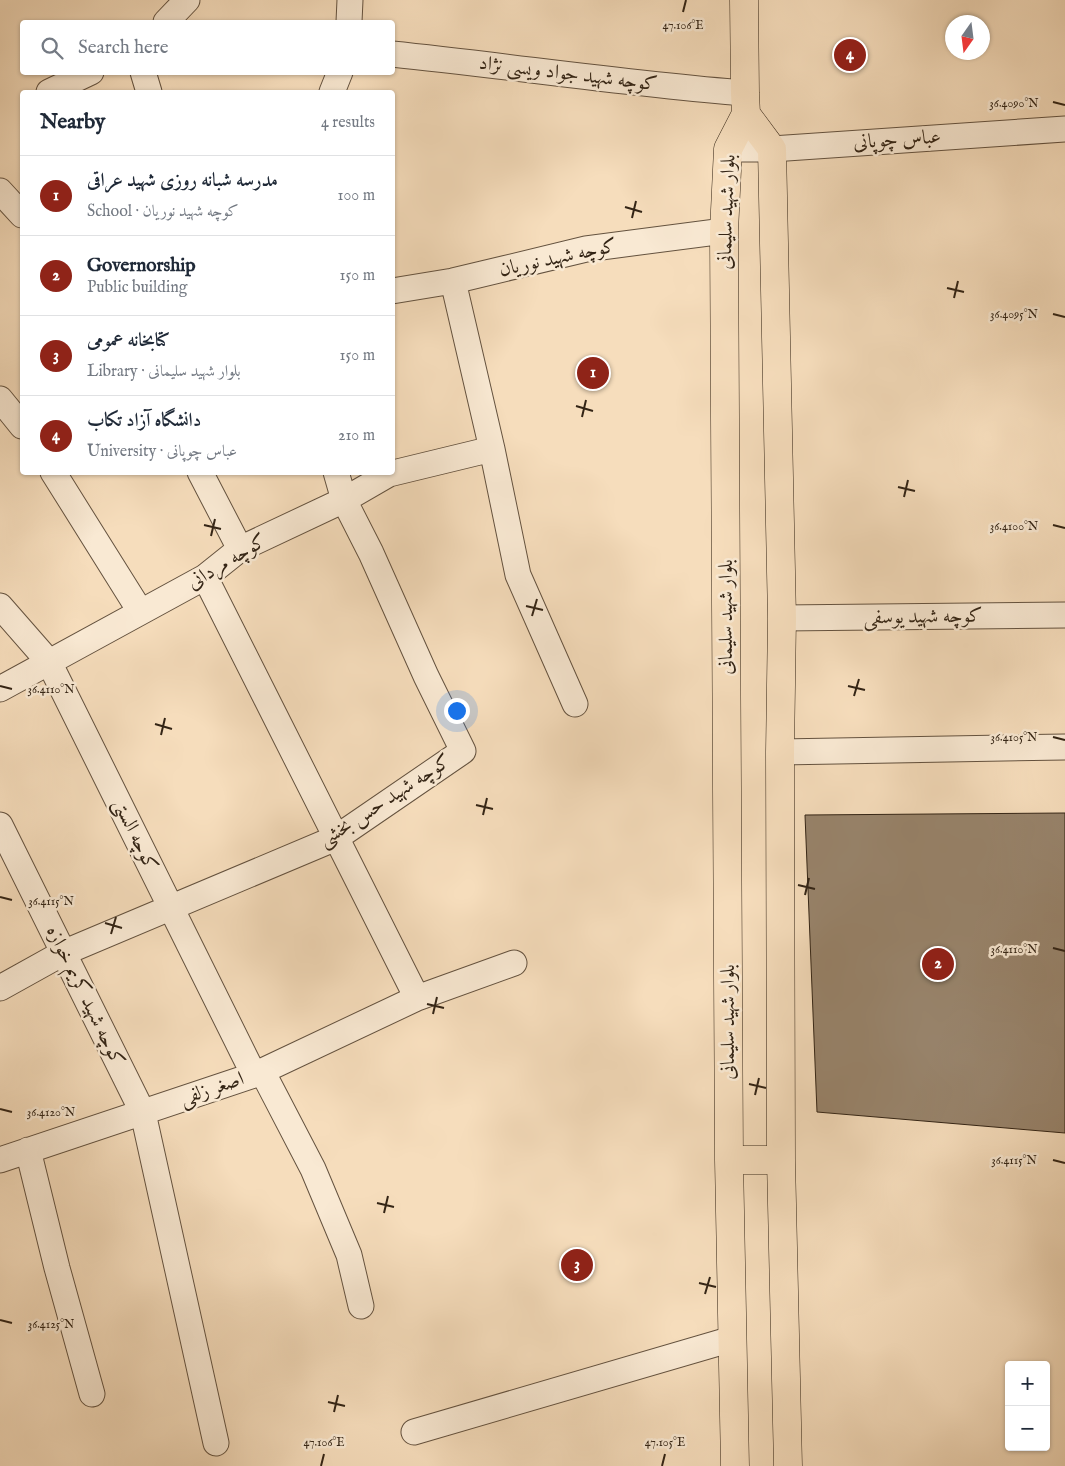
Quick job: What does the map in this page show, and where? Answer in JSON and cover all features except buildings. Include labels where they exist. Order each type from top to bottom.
[{"type":"main road","points":[[744,0],[745,103]]},
{"type":"main road","name":"بلوار شهید سلیمانی","points":[[745,103],[772,149]]},
{"type":"main road","name":"بلوار شهید سلیمانی","points":[[735,1466],[729,1160],[724,231],[728,149],[745,103]]},
{"type":"main road","points":[[772,149],[782,618],[780,752],[781,1160],[788,1466]]},
{"type":"main road","points":[[729,1160],[781,1160]]},
{"type":"street","points":[[168,20],[187,0]]},
{"type":"street","points":[[349,20],[350,0]]},
{"type":"street","name":"کوچه شهید جواد ویسی نژاد","points":[[395,54],[481,63],[671,88],[745,103]]},
{"type":"street","points":[[53,90],[85,75]]},
{"type":"street","points":[[144,75],[148,90]]},
{"type":"street","points":[[333,90],[339,75]]},
{"type":"street","name":"عباس چوپانی","points":[[728,149],[772,149],[1065,129]]},
{"type":"street","points":[[0,191],[20,213]]},
{"type":"street","name":"کوچه شهید نوریان","points":[[395,291],[453,281],[586,249],[724,231]]},
{"type":"street","points":[[453,281],[492,449],[518,575],[575,704]]},
{"type":"street","points":[[0,399],[20,424]]},
{"type":"street","name":"کوچه مردانی","points":[[395,473],[492,449]]},
{"type":"street","points":[[55,475],[140,611]]},
{"type":"street","points":[[202,475],[240,549]]},
{"type":"street","name":"کوچه شهید حس بخشی","points":[[0,988],[63,953],[336,838],[463,751],[426,676],[371,553],[344,500],[337,475]]},
{"type":"street","name":"کوچه مردانی","points":[[0,689],[205,577],[240,549],[344,500],[387,475]]},
{"type":"street","points":[[205,577],[417,998]]},
{"type":"street","name":"کوچه الستی","points":[[0,606],[49,662],[170,908],[258,1073],[313,1169],[349,1255],[361,1306]]},
{"type":"street","name":"کوچه شهید یوسفی","points":[[782,618],[1065,615]]},
{"type":"street","points":[[780,752],[1065,747]]},
{"type":"street","name":"کوچه شهید کریم خوازه","points":[[0,825],[143,1113],[216,1443]]},
{"type":"street","name":"اصغر زلفی","points":[[0,1160],[258,1073],[417,998],[514,963]]},
{"type":"street","points":[[28,1150],[57,1268],[92,1394]]},
{"type":"street","points":[[414,1432],[732,1339]]},
{"type":"place","name":"دانشگاه آزاد تکاب","points":[[850,55]]},
{"type":"place","name":"مدرسه شبانه روزی شهید عراقی","points":[[593,373]]},
{"type":"place","name":"Governorship","points":[[938,964]]},
{"type":"place","name":"کتابخانه عمومی","points":[[577,1265]]}]
